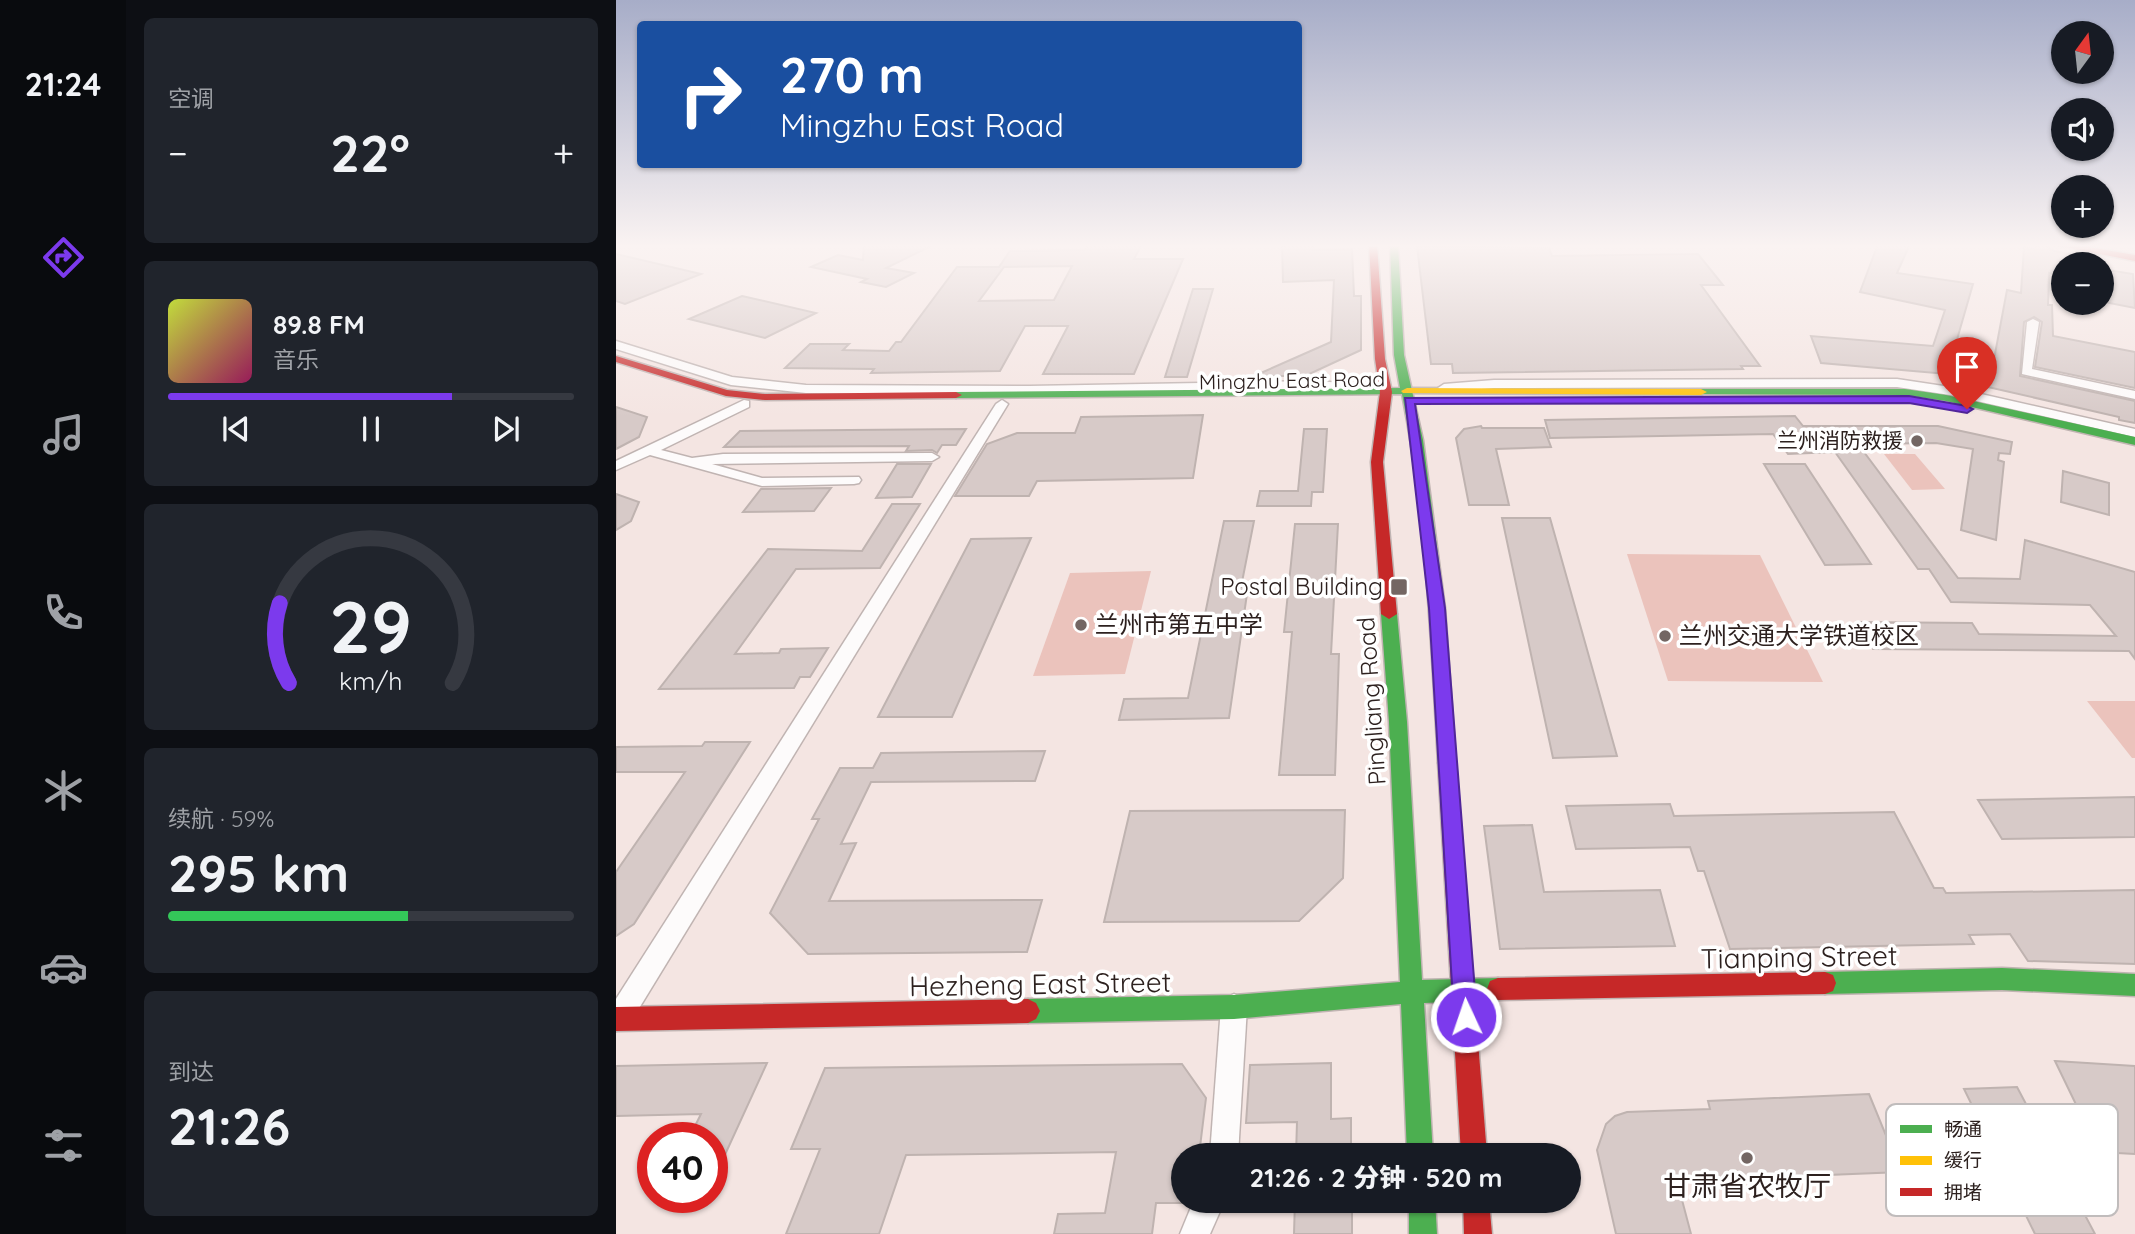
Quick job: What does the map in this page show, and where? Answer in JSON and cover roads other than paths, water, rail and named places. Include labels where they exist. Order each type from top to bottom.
[{"type":"main road","name":"Pingliang Road","points":[[1377,302],[1385,396],[1377,462],[1398,722],[1419,1143]]},
{"type":"main road","points":[[1397,302],[1399,355],[1408,396],[1437,608],[1473,1143]]},
{"type":"main road","name":"Mingzhu East Road","points":[[616,359],[726,393],[765,397],[1408,396],[1909,400],[1943,404],[2135,449]]},
{"type":"main road","name":"Mingzhu East Road","points":[[616,370],[712,399],[744,404],[1002,404],[1385,396]]},
{"type":"main road","name":"Mingzhu East Road","points":[[1408,396],[1905,392],[1946,398],[2135,442]]},
{"type":"main road","name":"Tianping Street","points":[[1464,990],[2001,979],[2135,985]]},
{"type":"main road","name":"Hezheng East Street","points":[[617,1019],[1234,1007],[1464,990]]},
{"type":"main road","points":[[1422,1213],[1423,1234]]},
{"type":"main road","points":[[1477,1213],[1478,1234]]},
{"type":"street","points":[[2033,323],[2026,371],[2135,395]]},
{"type":"street","name":"Mingzhu East Road","points":[[616,345],[731,381],[806,389],[1029,390],[1320,385],[1385,396]]},
{"type":"street","points":[[670,375],[689,366]]},
{"type":"street","name":"Mingzhu East Road","points":[[1408,396],[1494,384],[1898,383],[1951,390],[2135,433]]},
{"type":"street","points":[[616,466],[744,404]]},
{"type":"street","points":[[617,1019],[1002,404]]},
{"type":"street","points":[[647,450],[762,482],[855,480]]},
{"type":"street","points":[[688,463],[723,458],[932,457]]},
{"type":"street","points":[[1225,1143],[1234,1007]]},
{"type":"street","points":[[1195,1234],[1204,1213]]},
{"type":"place","name":"兰州消防救援","points":[[1917,441]]},
{"type":"place","name":"Postal Building","points":[[1399,587]]},
{"type":"place","name":"兰州市第五中学","points":[[1081,625]]},
{"type":"place","name":"兰州交通大学铁道校区","points":[[1665,636]]},
{"type":"place","name":"甘肃省农牧厅","points":[[1747,1158]]}]
